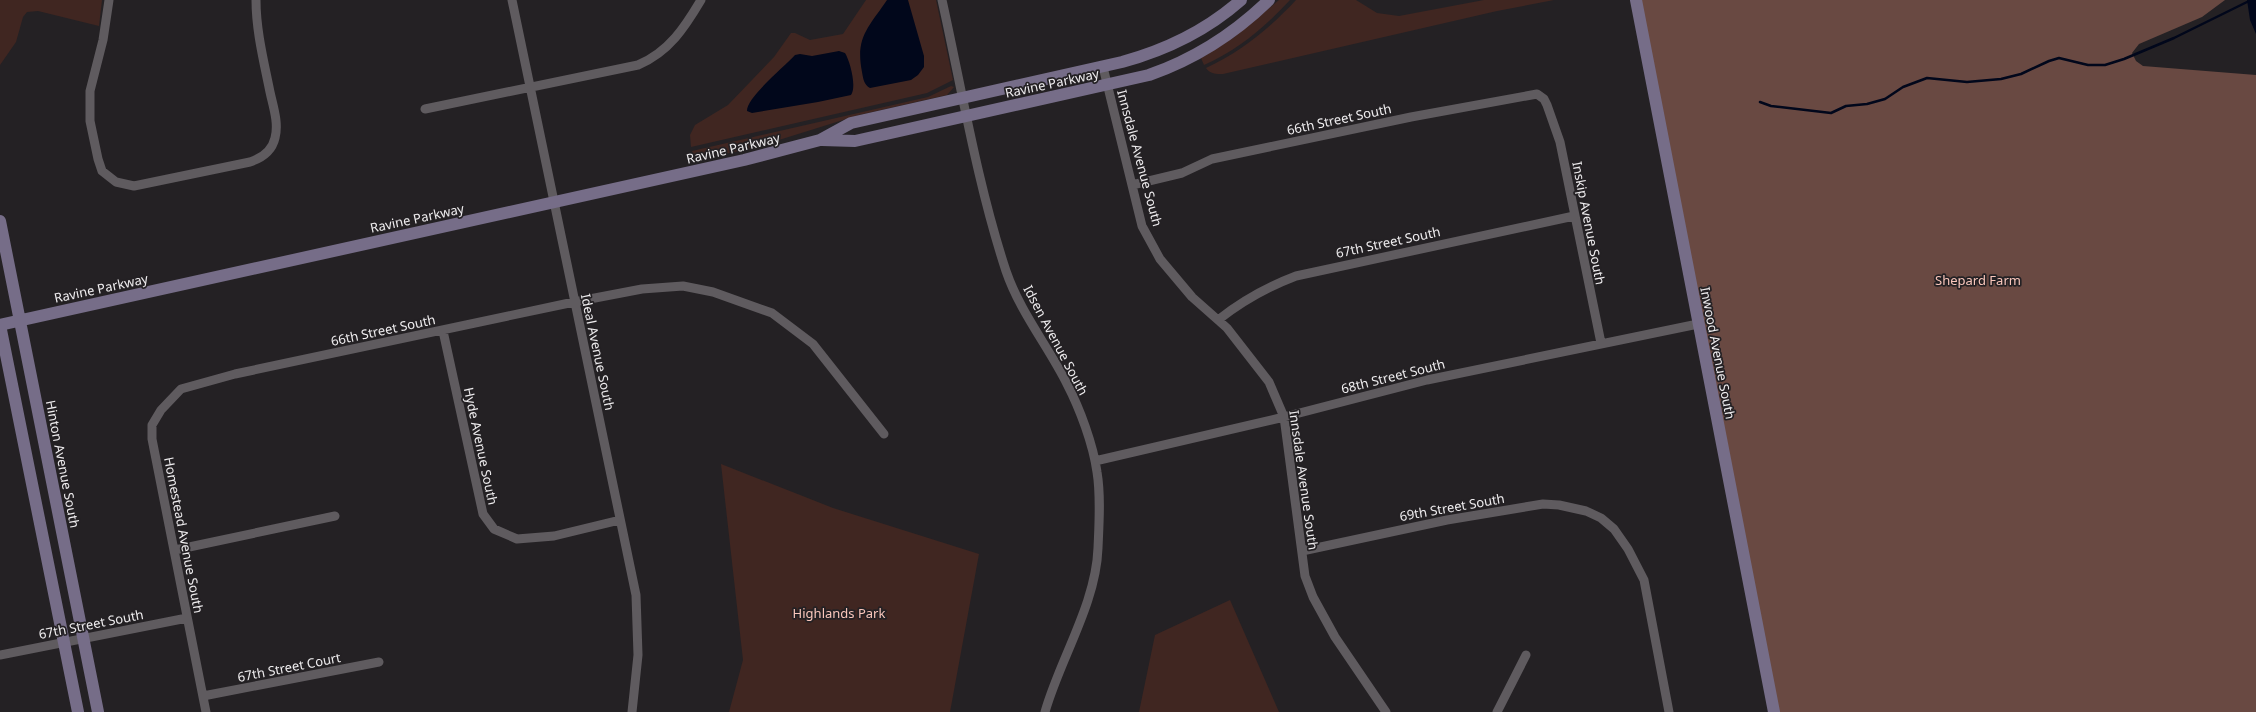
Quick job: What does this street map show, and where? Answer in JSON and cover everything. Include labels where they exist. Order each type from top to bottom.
[{"type":"street","points":[[109,0],[104,36],[90,91],[90,122],[102,171],[116,182],[134,186],[250,162],[261,157],[269,150],[275,138],[276,123],[259,36],[256,0]]},
{"type":"street","name":"Ideal Avenue South","points":[[512,0],[553,203],[636,596],[638,622],[636,689],[632,712]]},
{"type":"street","points":[[425,109],[622,69],[648,60],[675,39],[701,0]]},
{"type":"street","name":"Idsen Avenue South","points":[[942,0],[967,116],[1007,273],[1036,333],[1067,383],[1092,447],[1098,474],[1098,550],[1094,570],[1080,624],[1045,712]]},
{"type":"street","name":"Ravine Parkway","points":[[0,325],[744,160],[820,140],[851,123],[1103,67],[1133,59],[1170,46],[1206,27],[1241,0]]},
{"type":"street","name":"Ravine Parkway","points":[[820,140],[855,141],[1149,75],[1191,58],[1225,38],[1269,0]]},
{"type":"street","name":"Inwood Avenue South","points":[[1636,0],[1774,712]]},
{"type":"street","name":"Innsdale Avenue South","points":[[1103,67],[1142,226],[1160,259],[1192,297],[1227,328],[1269,382],[1284,417],[1305,576],[1313,597],[1335,637],[1386,712]]},
{"type":"street","name":"66th Street South","points":[[1132,185],[1182,173],[1212,159],[1524,95],[1537,94],[1544,99],[1548,108]]},
{"type":"street","name":"Inskip Avenue South","points":[[1548,108],[1560,142],[1601,343]]},
{"type":"street","name":"67th Street South","points":[[1218,320],[1239,304],[1271,285],[1296,276],[1574,216]]},
{"type":"street","name":"Hinton Avenue South","points":[[0,221],[98,712]]},
{"type":"street","name":"66th Street South","points":[[198,384],[235,374],[574,302],[642,289],[683,286],[714,292],[755,306],[772,314],[813,344],[884,434]]},
{"type":"street","name":"68th Street South","points":[[1095,461],[1284,417],[1427,380],[1698,324]]},
{"type":"street","points":[[0,325],[78,712]]},
{"type":"street","name":"Hyde Avenue South","points":[[443,331],[483,514],[490,526],[506,536],[517,540],[554,536],[620,520]]},
{"type":"street","name":"Homestead Avenue South","points":[[198,384],[181,388],[173,395],[152,425],[152,439],[206,712]]},
{"type":"street","name":"69th Street South","points":[[1302,551],[1447,520],[1543,504],[1559,505],[1586,511],[1614,529],[1628,549],[1644,580],[1669,712]]},
{"type":"street","points":[[175,550],[336,516]]},
{"type":"street","name":"67th Street South","points":[[0,655],[187,618]]},
{"type":"street","points":[[1498,712],[1526,655]]},
{"type":"street","name":"67th Street Court","points":[[203,696],[379,662]]},
{"type":"green space","points":[[0,0],[102,0],[99,26],[38,11],[27,12],[23,17],[16,42],[0,65]]},
{"type":"green space","points":[[866,0],[936,0],[953,80],[927,93],[691,147],[690,135],[695,125],[728,105],[774,57],[791,33],[795,33],[810,40],[843,34]]},
{"type":"green space","points":[[1279,0],[1290,0],[1261,28],[1240,45],[1204,65],[1201,58],[1233,38]]},
{"type":"green space","points":[[1296,0],[1356,0],[1377,13],[1399,16],[1484,0],[1554,0],[1497,11],[1223,74],[1211,73],[1206,68],[1243,47],[1265,30]]},
{"type":"green space","name":"Shepard Farm","points":[[1641,0],[2225,0],[2202,17],[2139,44],[2132,53],[2136,61],[2143,66],[2256,75],[2256,712],[1779,712]]},
{"type":"green space","points":[[951,86],[954,87],[947,95],[859,115],[756,147],[694,161],[692,151],[928,97]]},
{"type":"green space","name":"Highlands Park","points":[[721,464],[833,508],[979,554],[950,712],[729,712],[743,660]]},
{"type":"green space","points":[[1230,600],[1279,712],[1139,712],[1155,635]]},
{"type":"water","points":[[887,0],[908,0],[924,56],[924,67],[918,75],[911,80],[870,88],[863,79],[860,50],[869,25]]},
{"type":"water","points":[[2247,0],[2256,0],[2256,34],[2250,20]]},
{"type":"water","points":[[839,51],[845,53],[851,68],[853,91],[851,95],[752,113],[747,111],[748,105],[759,90],[795,55],[800,54],[812,56]]},
{"type":"waterway","points":[[1760,102],[1771,106],[1831,113],[1846,106],[1867,104],[1885,99],[1903,87],[1927,78],[1967,82],[2001,79],[2021,74],[2059,58],[2088,65],[2105,65],[2124,59],[2174,38],[2247,2]]}]
